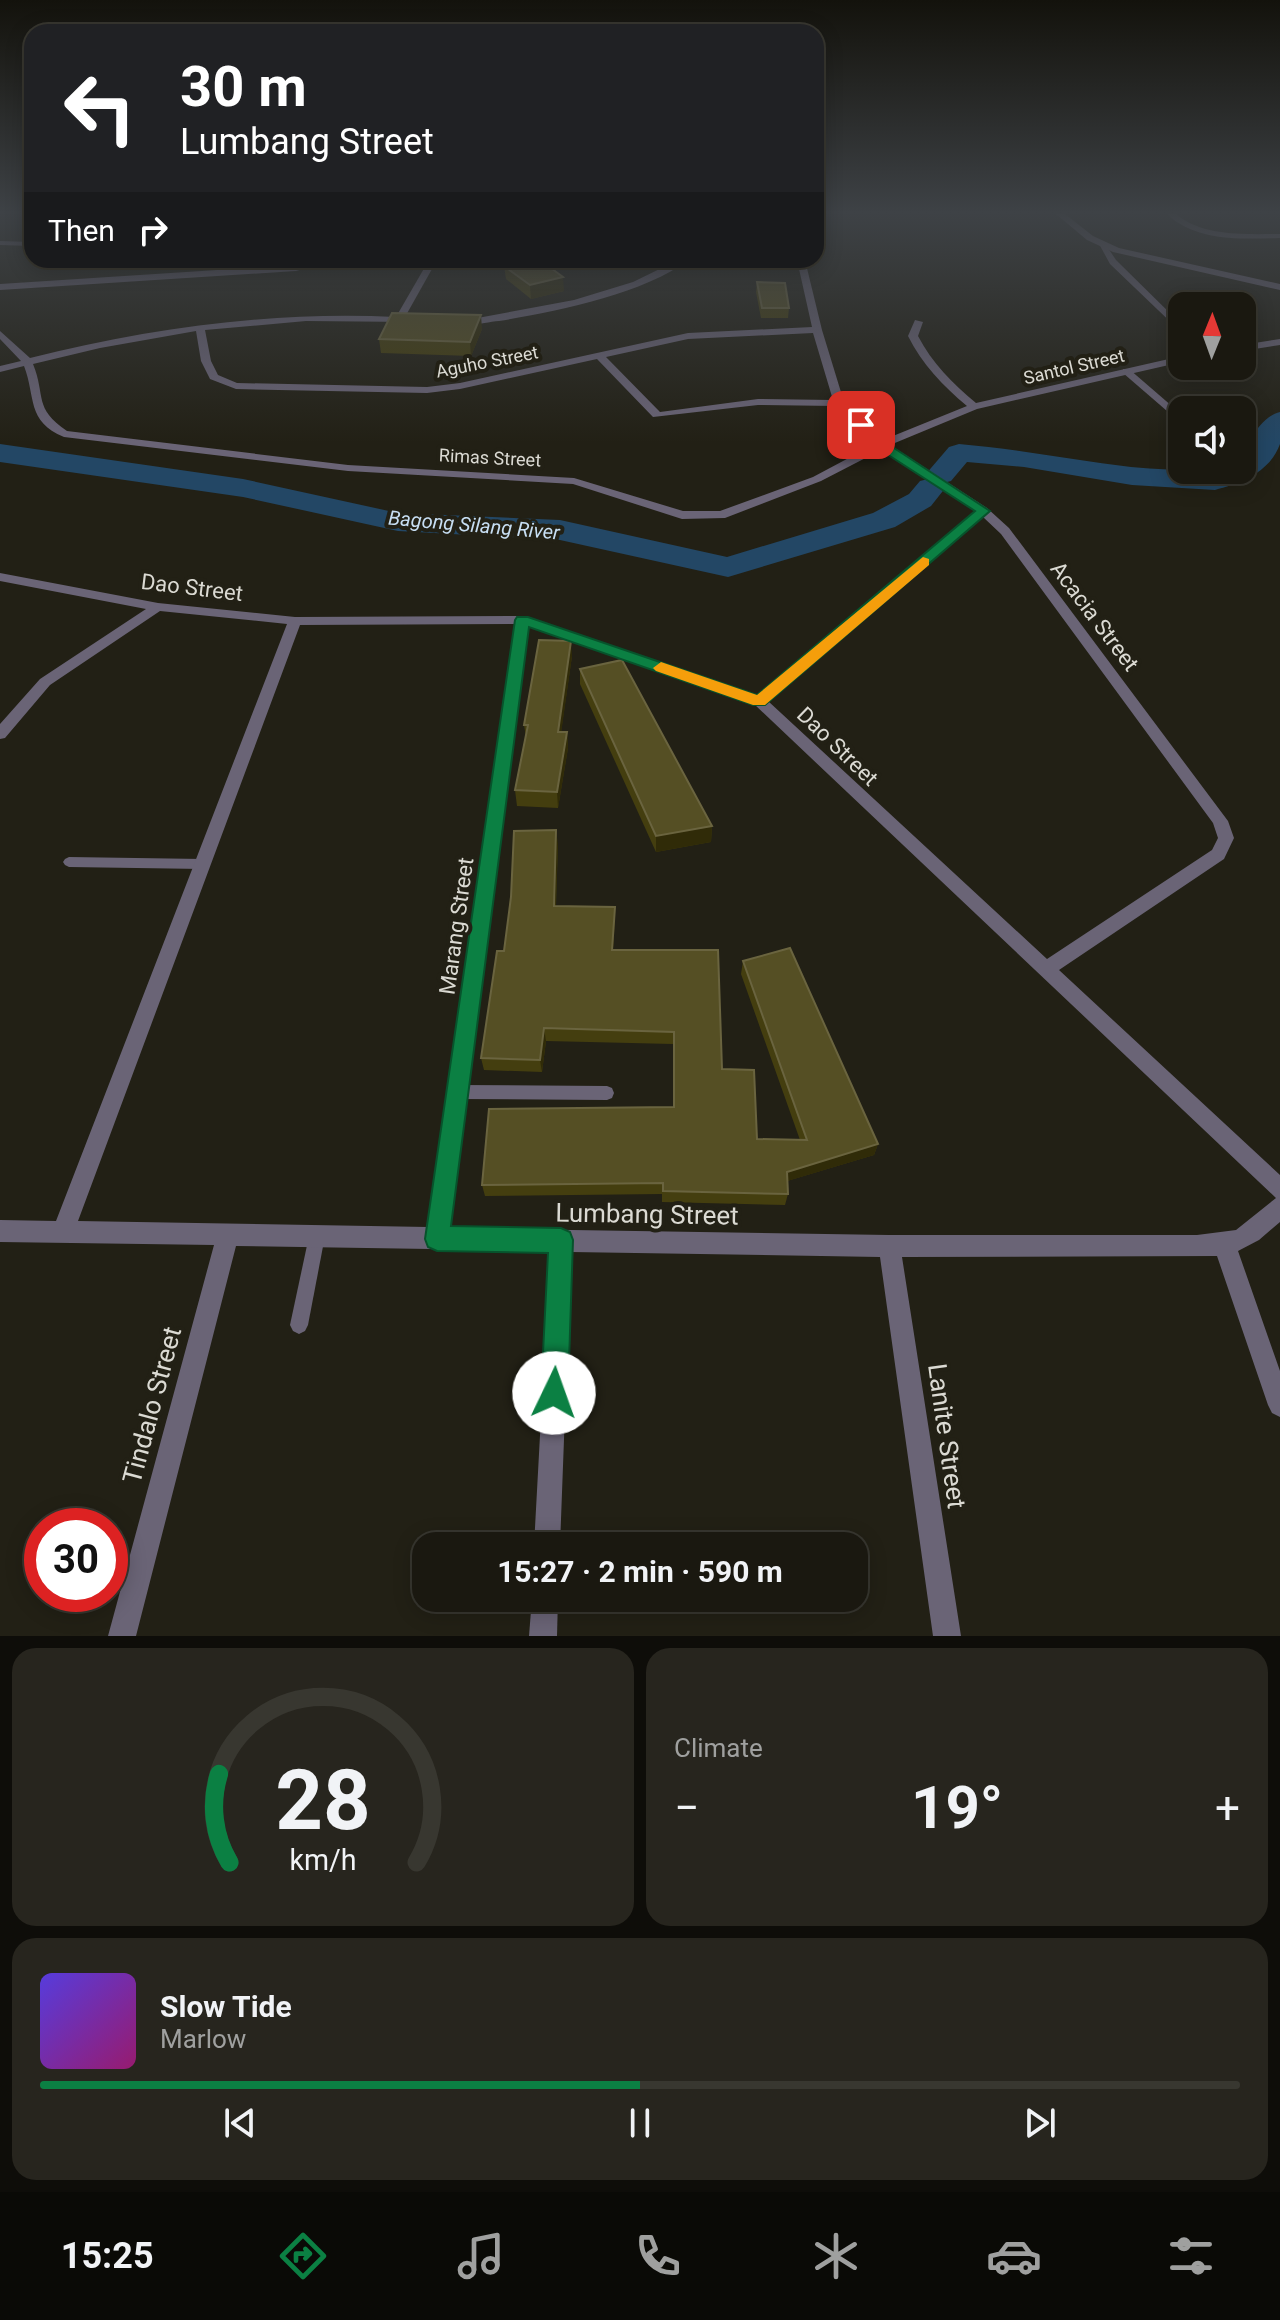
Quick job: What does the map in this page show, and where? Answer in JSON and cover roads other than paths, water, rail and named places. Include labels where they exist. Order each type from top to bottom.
[{"type":"street","points":[[399,319],[416,290]]},
{"type":"street","points":[[450,322],[497,320],[613,290]]},
{"type":"street","name":"Acacia Street","points":[[808,290],[839,403],[883,446],[983,511],[1014,544],[1220,821],[1226,838],[1218,854],[1047,969]]},
{"type":"street","points":[[1142,290],[1168,316]]},
{"type":"street","points":[[0,369],[200,329],[319,317],[427,321]]},
{"type":"street","points":[[918,322],[913,336],[922,352],[953,390],[974,407]]},
{"type":"street","name":"Aguho Street","points":[[200,329],[206,361],[214,377],[236,386],[427,390],[460,386],[688,336],[817,330]]},
{"type":"street","points":[[0,334],[27,362]]},
{"type":"street","points":[[1256,346],[1280,342]]},
{"type":"street","points":[[599,355],[657,415],[758,402],[839,403]]},
{"type":"street","name":"Rimas Street","points":[[27,362],[36,403],[44,422],[64,434],[348,468],[574,481],[682,515],[721,515],[817,479],[903,434],[974,407]]},
{"type":"street","name":"Santol Street","points":[[974,407],[1168,362]]},
{"type":"street","points":[[759,701],[983,511]]},
{"type":"street","name":"Dao Street","points":[[1,579],[158,607],[295,621],[523,620],[759,701],[1280,1189]]},
{"type":"street","points":[[0,734],[45,682],[158,607]]},
{"type":"street","name":"Marang Street","points":[[437,1239],[523,620]]},
{"type":"street","points":[[63,1232],[295,621]]},
{"type":"street","name":"Lumbang Street","points":[[0,1231],[889,1246],[1225,1246],[1248,1238],[1280,1207]]},
{"type":"street","name":"Tindalo Street","points":[[122,1636],[228,1235]]},
{"type":"street","points":[[548,1532],[561,1240]]},
{"type":"street","name":"Lanite Street","points":[[889,1246],[947,1636]]},
{"type":"street","points":[[1225,1246],[1280,1405]]},
{"type":"street","points":[[543,1636],[544,1612]]},
{"type":"lane","points":[[1126,371],[1168,407]]},
{"type":"lane","points":[[69,862],[203,864]]},
{"type":"lane","points":[[457,1092],[607,1093]]},
{"type":"lane","points":[[299,1325],[317,1236]]},
{"type":"waterway","name":"Bagong Silang River","points":[[940,475],[959,453],[1024,458],[1132,476],[1215,481],[1249,467],[1267,441],[1274,423],[1280,420]]},
{"type":"waterway","name":"Bagong Silang River","points":[[0,453],[243,488],[398,522],[560,530],[728,567],[884,520],[920,500],[931,487]]}]
